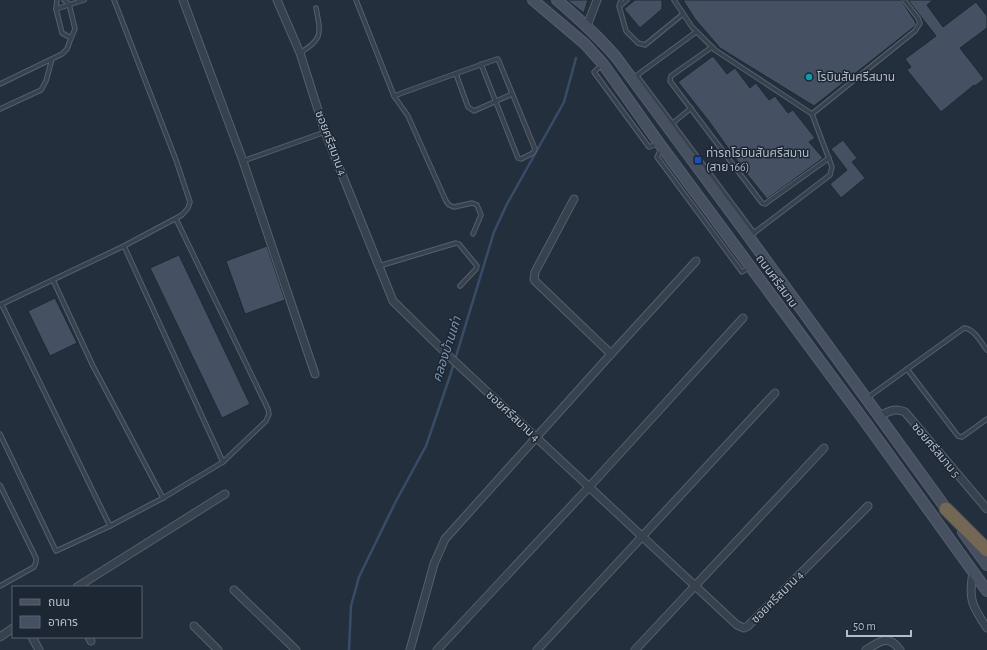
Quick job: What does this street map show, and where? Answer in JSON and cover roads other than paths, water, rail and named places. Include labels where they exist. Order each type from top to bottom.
[{"type":"highway","points":[[946,509],[987,550]]},
{"type":"main road","name":"ถนนศรีสมาน","points":[[533,0],[585,44],[603,64],[987,591]]},
{"type":"main road","name":"ถนนศรีสมาน","points":[[557,0],[587,26],[635,77],[751,235],[866,399],[987,565]]},
{"type":"street","points":[[183,0],[243,161],[315,374]]},
{"type":"street","name":"ซอยศรีสมาน 4","points":[[277,0],[300,53],[325,132],[393,301],[451,358],[590,486],[641,536],[737,625],[744,628],[752,622],[868,506]]},
{"type":"street","points":[[587,26],[597,0]]},
{"type":"street","points":[[574,199],[535,272],[534,279],[611,354]]},
{"type":"street","points":[[410,650],[434,564],[445,539],[696,261]]},
{"type":"street","points":[[437,650],[590,486],[743,318]]},
{"type":"street","points":[[537,650],[775,393]]},
{"type":"street","name":"ซอยศรีสมาน 5","points":[[879,416],[894,409],[899,409],[905,412],[987,509]]},
{"type":"street","points":[[635,650],[824,448]]},
{"type":"street","points":[[79,586],[224,494]]},
{"type":"street","points":[[973,572],[971,583],[971,600],[976,612],[987,628]]},
{"type":"street","points":[[234,590],[296,650]]},
{"type":"street","points":[[194,626],[218,650]]},
{"type":"street","points":[[0,637],[12,629]]},
{"type":"street","points":[[33,638],[39,650]]},
{"type":"street","points":[[866,650],[879,641],[886,640],[892,641],[900,650]]},
{"type":"lane","points":[[57,0],[56,9],[62,33],[71,38]]},
{"type":"lane","points":[[0,84],[62,54],[67,49],[75,29],[69,4],[64,0]]},
{"type":"lane","points":[[56,9],[84,0]]},
{"type":"lane","points":[[110,526],[1,305],[124,246],[176,219],[186,212],[188,208],[190,202],[176,160],[114,0]]},
{"type":"lane","points":[[356,0],[394,96],[408,116],[446,201],[454,208],[472,203],[477,205],[481,215],[473,234]]},
{"type":"lane","points":[[621,0],[619,6],[626,31],[638,43],[645,45],[683,14]]},
{"type":"lane","points":[[619,6],[627,0]]},
{"type":"lane","points":[[674,0],[696,32],[720,54],[812,114],[832,167],[830,175],[751,235],[673,123],[635,77],[696,32]]},
{"type":"lane","points":[[812,114],[915,31],[920,23],[918,18],[904,0]]},
{"type":"lane","points":[[300,53],[313,45],[319,35],[320,26],[316,8]]},
{"type":"lane","points":[[712,47],[670,78],[670,81],[764,204],[769,202],[829,158]]},
{"type":"lane","points":[[0,109],[41,90],[46,81],[52,59]]},
{"type":"lane","points":[[394,96],[481,64],[497,59],[500,60],[534,149],[533,153],[521,159],[518,158],[481,64]]},
{"type":"lane","points":[[456,74],[470,110],[474,111],[512,94]]},
{"type":"lane","points":[[673,123],[691,108]]},
{"type":"lane","points":[[243,161],[325,132]]},
{"type":"lane","points":[[0,434],[56,551],[110,526],[163,498],[223,462],[266,421],[269,414],[268,409],[176,219]]},
{"type":"lane","points":[[379,266],[456,243],[459,244],[477,266],[476,270],[460,286]]},
{"type":"lane","points":[[124,246],[223,462]]},
{"type":"lane","points":[[53,280],[93,366],[163,498]]},
{"type":"lane","points":[[866,399],[964,328],[968,328],[973,332],[987,350]]},
{"type":"lane","points":[[907,369],[953,432],[959,437],[962,437],[987,419]]},
{"type":"lane","points":[[0,485],[36,558],[34,566],[0,586]]},
{"type":"waterway","name":"คลองบ้านเก่า","points":[[349,650],[351,606],[359,577],[395,503],[426,446],[450,376],[494,232],[507,204],[564,102],[576,58]]},
{"type":"place","name":"โรบินสันศรีสมาน","points":[[809,77]]},
{"type":"place","name":"ท่ารถโรบินสันศรีสมาน (สาย 166)","points":[[698,160]]}]
